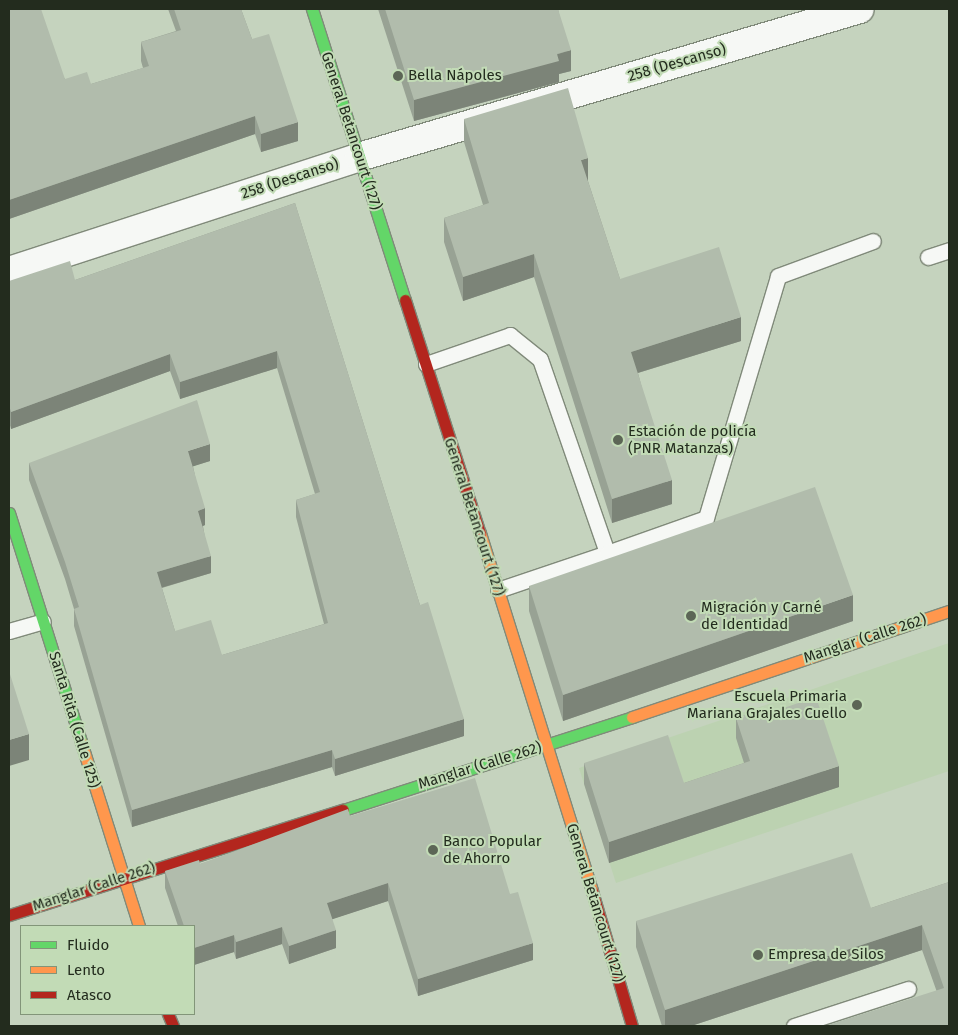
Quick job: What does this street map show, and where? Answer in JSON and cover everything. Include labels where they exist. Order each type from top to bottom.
[{"type":"street","name":"General Betancourt (127)","points":[[312,9],[548,746],[632,1026]]},
{"type":"street","name":"258 (Descanso)","points":[[9,271],[360,157],[860,9]]},
{"type":"street","name":"Santa Rita (Calle 125)","points":[[9,513],[139,925]]},
{"type":"street","name":"Manglar (Calle 262)","points":[[9,915],[123,877],[548,746],[949,611]]},
{"type":"lane","points":[[498,590],[706,518],[778,276],[873,241]]},
{"type":"lane","points":[[928,257],[949,250]]},
{"type":"lane","points":[[426,364],[510,336],[540,359],[606,553]]},
{"type":"lane","points":[[9,632],[43,621]]},
{"type":"lane","points":[[794,1026],[908,989]]},
{"type":"shaded area","name":"Escuela Primaria Mariana Grajales Cuello","points":[[949,643],[949,771],[616,883],[579,768]]},
{"type":"building","points":[[9,9],[41,9],[65,79],[87,72],[91,84],[149,66],[141,42],[181,30],[174,9],[241,9],[252,39],[269,34],[298,122],[261,134],[255,116],[9,200]]},
{"type":"building","points":[[385,9],[558,9],[571,50],[557,54],[559,61],[414,100]]},
{"type":"building","points":[[568,88],[588,158],[581,160],[620,279],[719,247],[741,317],[631,352],[672,480],[612,499],[534,254],[463,277],[444,218],[489,203],[464,119]]},
{"type":"building","points":[[295,203],[420,605],[428,602],[464,719],[335,759],[332,750],[132,810],[74,609],[79,607],[65,562],[29,463],[197,400],[210,444],[188,451],[205,508],[198,511],[211,556],[157,572],[175,631],[211,620],[222,655],[328,623],[296,500],[320,492],[277,351],[180,382],[170,354],[11,412],[9,405],[9,281],[70,261],[75,280]]},
{"type":"building","name":"Migración y Carné de Identidad","points":[[815,487],[853,595],[563,695],[529,586]]},
{"type":"building","points":[[9,671],[29,734],[9,740]]},
{"type":"building","points":[[816,697],[839,766],[609,842],[584,763],[668,735],[684,783],[750,761],[736,718],[764,708],[766,714]]},
{"type":"building","points":[[475,778],[510,894],[518,892],[533,943],[418,979],[388,883],[327,903],[336,930],[289,946],[282,927],[236,942],[234,935],[195,948],[195,925],[184,925],[165,871],[199,860],[200,864],[348,809],[350,816]]},
{"type":"building","points":[[852,853],[871,908],[949,882],[949,1026],[825,1026],[944,988],[922,925],[665,1010],[636,921]]},
{"type":"traffic: fast","points":[[312,9],[405,300]]},
{"type":"traffic: fast","points":[[9,513],[81,742]]},
{"type":"traffic: fast","points":[[343,810],[632,717]]},
{"type":"traffic: slow","points":[[480,533],[592,891]]},
{"type":"traffic: slow","points":[[632,717],[949,611]]},
{"type":"traffic: slow","points":[[81,742],[139,925]]},
{"type":"traffic: jam","points":[[405,300],[480,533]]},
{"type":"traffic: jam","points":[[9,915],[343,810]]},
{"type":"traffic: jam","points":[[592,891],[632,1026]]},
{"type":"traffic: jam","points":[[168,1015],[173,1026]]},
{"type":"place","name":"Bella Nápoles","points":[[398,76]]},
{"type":"place","name":"Estación de policía (PNR Matanzas)","points":[[618,440]]},
{"type":"place","name":"Migración y Carné de Identidad","points":[[691,616]]},
{"type":"place","name":"Escuela Primaria Mariana Grajales Cuello","points":[[857,705]]},
{"type":"place","name":"Banco Popular de Ahorro","points":[[433,850]]},
{"type":"place","name":"Empresa de Silos","points":[[758,955]]}]
